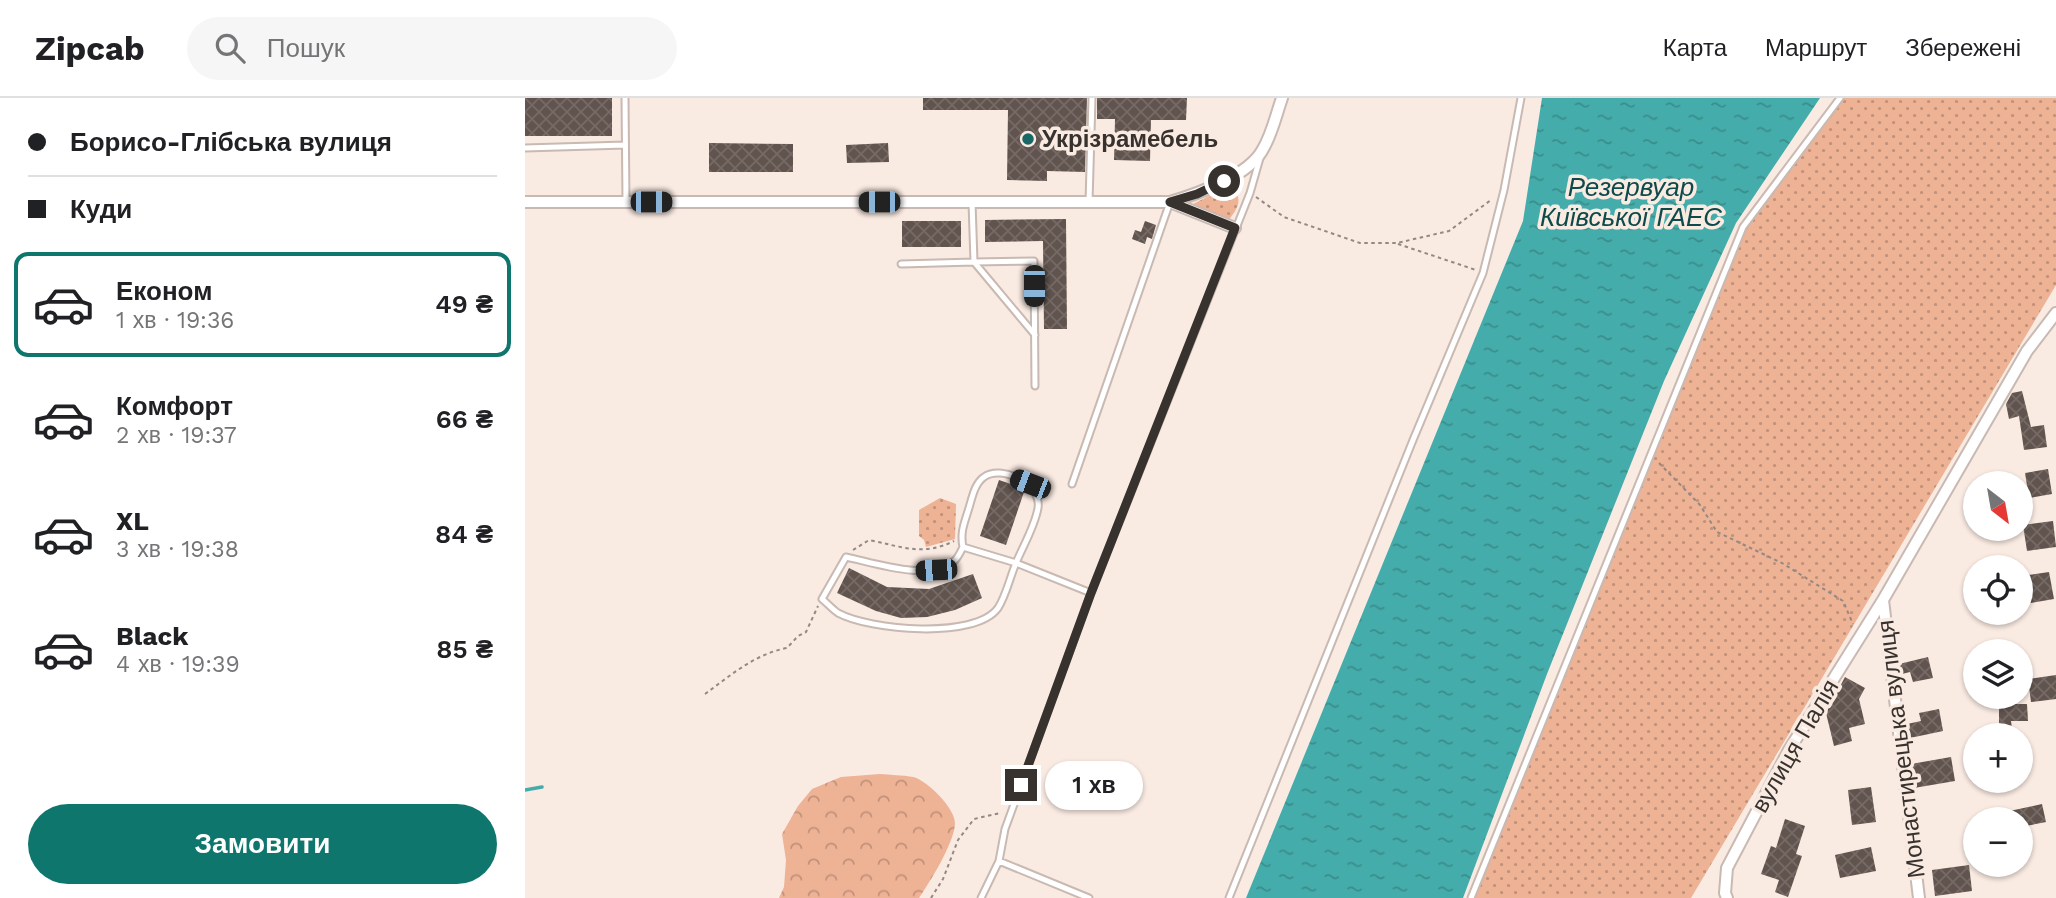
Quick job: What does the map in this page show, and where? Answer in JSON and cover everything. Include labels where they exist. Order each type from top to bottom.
[{"type":"street","points":[[525,202],[1170,202],[1208,189],[1240,172],[1262,151],[1282,98]]},
{"type":"street","points":[[1170,202],[1235,228]]},
{"type":"street","name":"вулиця Палія","points":[[1727,898],[1727,868],[1789,750],[1883,600],[2027,351],[2056,313]]},
{"type":"street","name":"Монастирецька вулиця","points":[[1883,600],[1919,898]]},
{"type":"lane","points":[[625,98],[626,202]]},
{"type":"lane","points":[[1090,202],[1092,98]]},
{"type":"lane","points":[[1229,898],[1483,273],[1504,190],[1521,98]]},
{"type":"lane","points":[[1471,898],[1743,227],[1840,98]]},
{"type":"lane","points":[[525,148],[625,145]]},
{"type":"lane","points":[[981,898],[999,861],[1011,811],[1091,593],[1250,193],[1262,151]]},
{"type":"lane","points":[[972,202],[974,262],[1035,335]]},
{"type":"lane","points":[[1072,484],[1170,202]]},
{"type":"lane","points":[[901,264],[1034,261],[1035,386]]},
{"type":"lane","points":[[998,471],[1030,484],[1039,506],[997,609],[978,621],[916,630],[882,627],[838,613],[822,599],[846,556],[901,569],[936,570],[955,561],[964,547],[961,537],[977,484],[985,476],[998,471]]},
{"type":"lane","points":[[964,547],[1016,563],[1091,593]]},
{"type":"lane","points":[[999,861],[1089,898]]},
{"type":"path","points":[[1250,193],[1284,217],[1360,243],[1397,243],[1449,232],[1504,190]]},
{"type":"path","points":[[1397,243],[1483,273]]},
{"type":"path","points":[[1650,454],[1700,505],[1717,532],[1782,563],[1843,601],[1850,620],[1860,633]]},
{"type":"path","points":[[846,556],[858,545],[869,540],[907,550],[939,546],[961,537]]},
{"type":"path","points":[[705,694],[756,658],[787,648],[806,632],[822,599]]},
{"type":"path","points":[[931,898],[943,879],[958,840],[974,819],[1011,811]]},
{"type":"green space","points":[[1840,98],[2056,98],[2056,285],[1691,898],[1471,898],[1743,227]]},
{"type":"green space","points":[[1225,188],[1236,191],[1238,199],[1236,210],[1229,220],[1193,204]]},
{"type":"green space","points":[[940,498],[956,504],[955,539],[926,547],[919,536],[919,510]]},
{"type":"green space","points":[[880,774],[909,776],[926,783],[940,796],[954,818],[954,832],[946,852],[919,898],[779,898],[784,887],[786,860],[782,834],[798,806],[812,789],[841,777]]},
{"type":"water","name":"Резервуар Київської ГАЕС","points":[[1542,98],[1820,98],[1736,223],[1664,381],[1547,674],[1463,898],[1246,898],[1523,221]]},
{"type":"building","points":[[525,98],[612,98],[612,136],[525,136]]},
{"type":"building","points":[[923,98],[1087,98],[1085,172],[1047,171],[1047,181],[1007,180],[1008,110],[923,110]]},
{"type":"building","points":[[1097,98],[1187,98],[1186,120],[1151,120],[1150,161],[1114,160],[1115,119],[1097,119]]},
{"type":"building","points":[[709,143],[793,144],[793,172],[709,172]]},
{"type":"building","points":[[888,143],[889,162],[847,163],[846,145]]},
{"type":"building","points":[[1066,219],[1067,329],[1044,329],[1043,241],[985,242],[985,220]]},
{"type":"building","points":[[902,221],[961,221],[961,247],[902,247]]},
{"type":"building","points":[[1145,221],[1156,225],[1152,239],[1147,237],[1145,244],[1132,239],[1135,230],[1141,232]]},
{"type":"building","points":[[2022,391],[2031,427],[2044,425],[2047,447],[2024,450],[2019,416],[2009,419],[2006,404],[2012,393]]},
{"type":"building","points":[[2048,469],[2052,494],[2033,497],[2033,472]]},
{"type":"building","points":[[999,480],[1025,489],[1006,545],[980,536]]},
{"type":"building","points":[[2053,521],[2056,547],[2027,551],[2025,541],[2033,541],[2033,524]]},
{"type":"building","points":[[849,568],[887,587],[929,589],[973,574],[982,598],[955,610],[927,617],[901,618],[876,611],[837,593]]},
{"type":"building","points":[[2049,572],[2054,599],[2033,603],[2033,574]]},
{"type":"building","points":[[1928,657],[1933,678],[1913,682],[1910,672],[1902,674],[1899,664]]},
{"type":"building","points":[[2056,675],[2056,699],[2033,702],[2033,678]]},
{"type":"building","points":[[1845,677],[1865,688],[1859,699],[1865,724],[1849,728],[1852,741],[1834,746],[1826,713]]},
{"type":"building","points":[[1939,709],[1943,731],[1910,738],[1907,724],[1921,721],[1919,713]]},
{"type":"building","points":[[1999,709],[2027,709],[2028,721],[1999,723]]},
{"type":"building","points":[[1951,757],[1955,781],[1914,788],[1911,764]]},
{"type":"building","points":[[1871,787],[1876,822],[1852,825],[1848,790]]},
{"type":"building","points":[[2042,804],[2046,822],[2033,825],[2033,807],[2028,807]]},
{"type":"building","points":[[1785,819],[1805,826],[1796,854],[1802,856],[1788,897],[1775,892],[1779,880],[1761,874],[1771,846],[1776,848]]},
{"type":"building","points":[[1871,847],[1876,871],[1840,878],[1835,855]]},
{"type":"building","points":[[1963,866],[1963,877],[1970,877],[1972,891],[1935,896],[1932,870]]},
{"type":"waterway","points":[[525,790],[542,787]]},
{"type":"place","name":"Укрізрамебель","points":[[1028,139]]},
{"type":"route","points":[[1021,785],[1091,593],[1235,228],[1170,202],[1197,194],[1224,181]]}]
